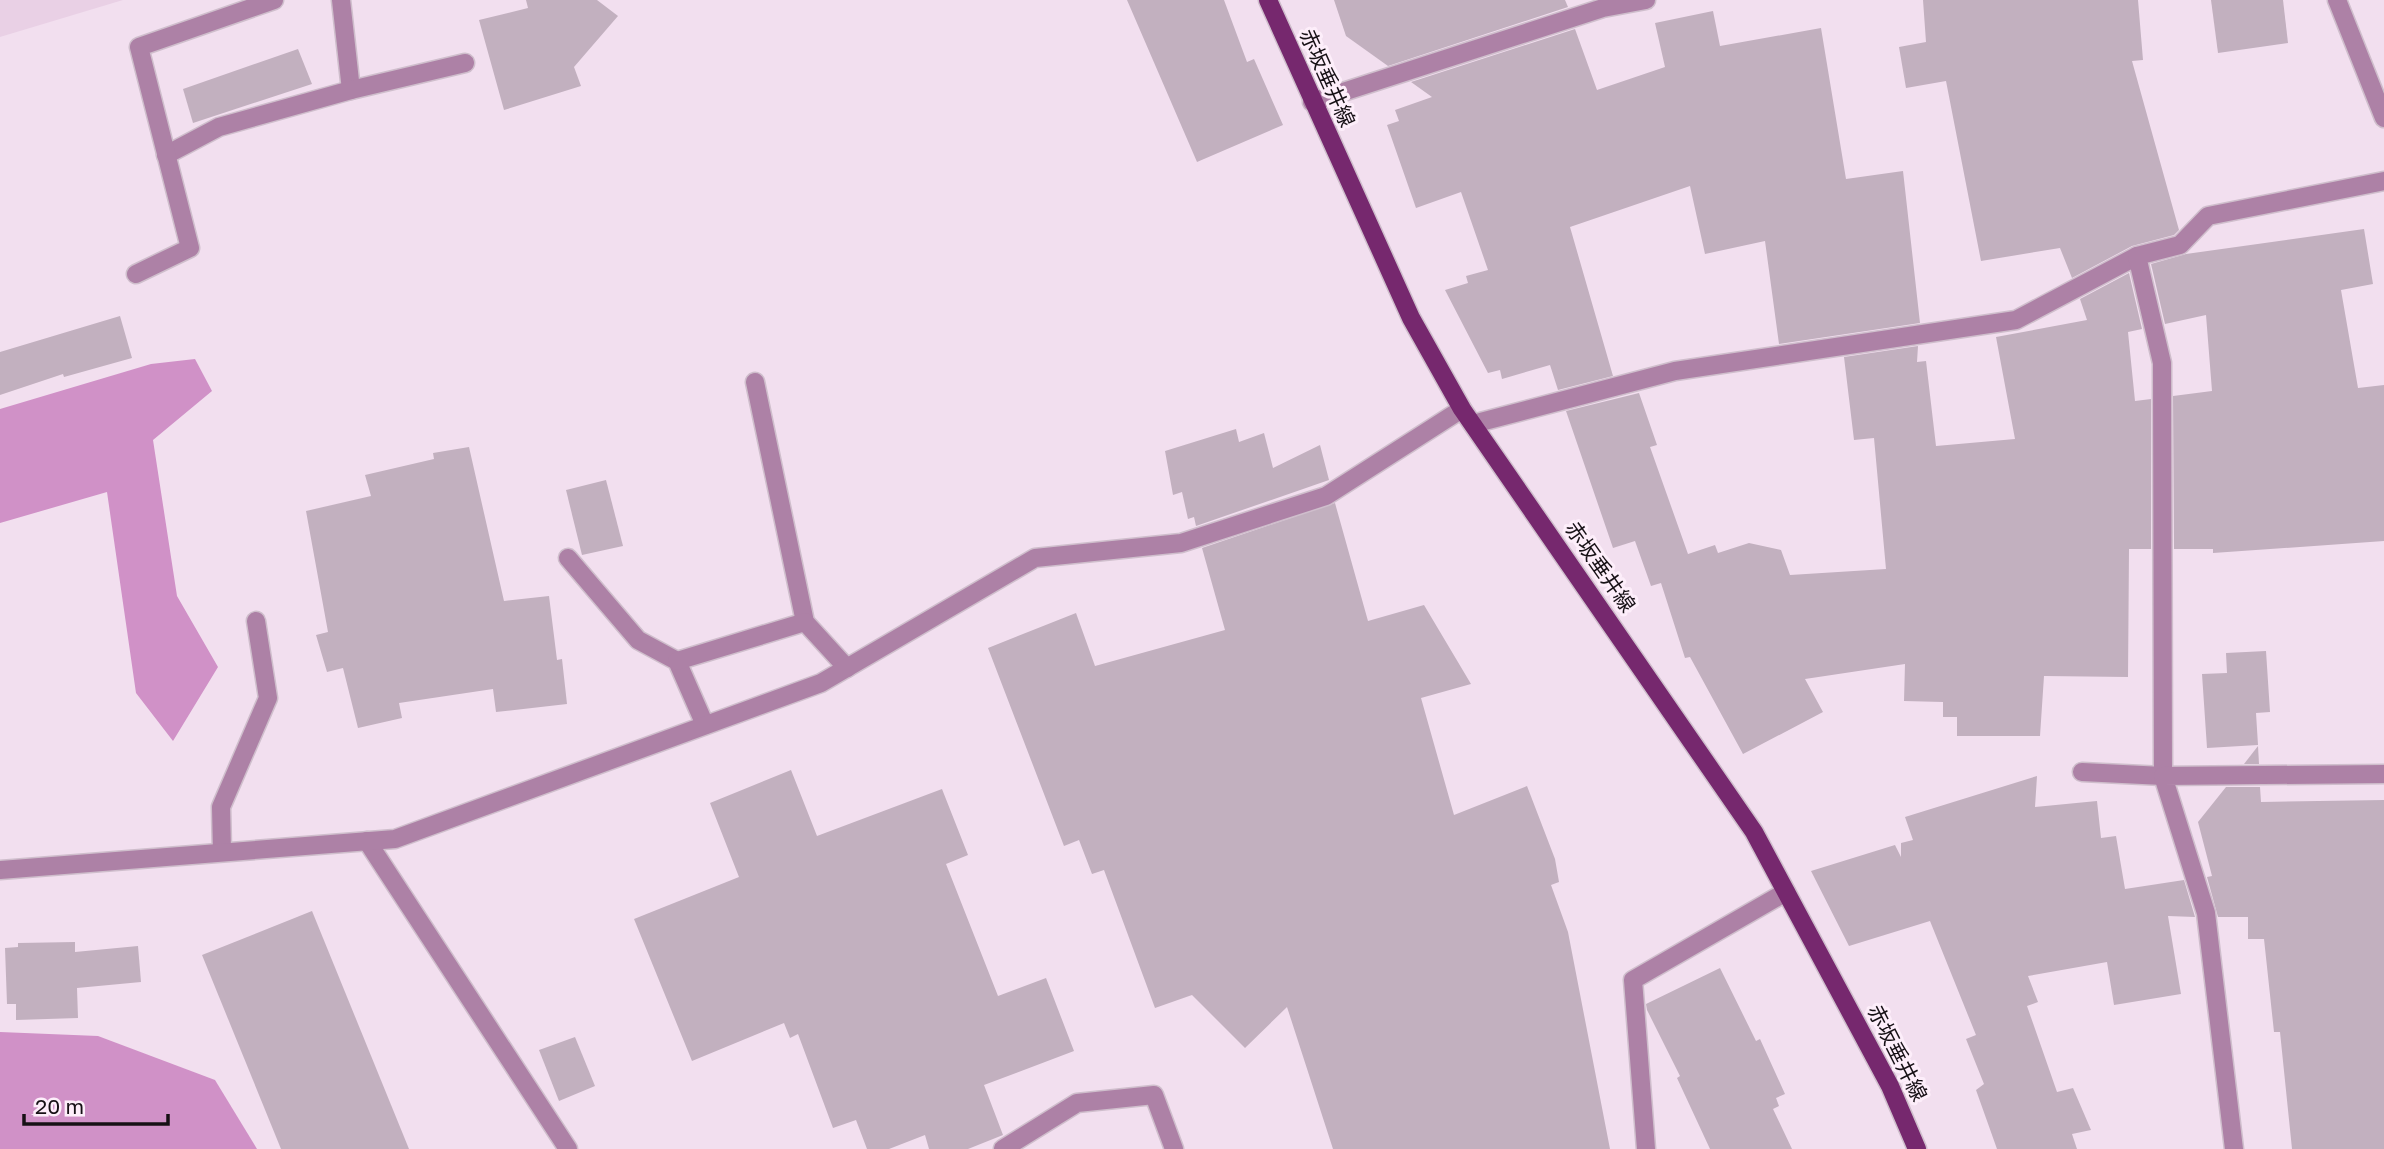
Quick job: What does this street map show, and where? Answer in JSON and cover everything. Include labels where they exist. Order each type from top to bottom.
[{"type":"main road","name":"赤坂垂井線","points":[[1268,0],[1411,318],[1462,409],[1754,832],[1890,1086],[1917,1149]]},
{"type":"street","points":[[136,274],[190,248],[138,47],[274,0]]},
{"type":"street","points":[[341,0],[351,90]]},
{"type":"street","points":[[1312,102],[1604,8],[1646,0]]},
{"type":"street","points":[[2337,0],[2384,118]]},
{"type":"street","points":[[166,155],[219,127],[351,90],[465,63]]},
{"type":"street","points":[[1473,424],[1675,371],[2016,320],[2137,256],[2180,245],[2208,216],[2384,181]]},
{"type":"street","points":[[2137,256],[2162,363],[2163,776],[2206,913],[2234,1149]]},
{"type":"street","points":[[755,383],[805,622],[847,668]]},
{"type":"street","points":[[0,870],[395,839],[821,683],[1035,558],[1181,543],[1326,496],[1462,409]]},
{"type":"street","points":[[568,558],[638,640],[677,661],[705,725]]},
{"type":"street","points":[[222,852],[221,807],[268,698],[256,621]]},
{"type":"street","points":[[677,661],[805,622]]},
{"type":"street","points":[[2082,772],[2163,776],[2384,774]]},
{"type":"street","points":[[367,841],[568,1149]]},
{"type":"street","points":[[1646,1149],[1633,980],[1786,892]]},
{"type":"street","points":[[1003,1149],[1077,1103],[1154,1095],[1174,1149]]},
{"type":"shaded area","points":[[0,0],[123,0],[0,37]]},
{"type":"shaded area","points":[[195,359],[212,391],[153,440],[177,596],[218,667],[173,741],[136,693],[107,492],[0,523],[0,409],[151,364]]},
{"type":"shaded area","points":[[0,1032],[98,1036],[215,1080],[257,1149],[0,1149]]},
{"type":"building","points":[[526,0],[597,0],[618,16],[574,67],[581,86],[504,110],[479,20],[528,8]]},
{"type":"building","points":[[1127,0],[1224,0],[1247,62],[1254,59],[1283,125],[1197,162]]},
{"type":"building","points":[[1334,0],[1565,0],[1568,7],[1388,66],[1346,36]]},
{"type":"building","points":[[1923,0],[2138,0],[2143,60],[2132,61],[2179,230],[2174,235],[2132,246],[2072,278],[2060,248],[1981,261],[1946,81],[1906,88],[1899,47],[1926,42]]},
{"type":"building","points":[[2211,0],[2283,0],[2288,43],[2218,53]]},
{"type":"building","points":[[1713,11],[1720,46],[1821,28],[1846,179],[1903,171],[1920,323],[1779,344],[1765,241],[1705,254],[1690,186],[1570,227],[1613,376],[1558,390],[1550,365],[1502,379],[1500,370],[1488,373],[1445,290],[1468,283],[1466,276],[1488,270],[1461,192],[1416,208],[1387,125],[1399,121],[1395,110],[1432,97],[1411,82],[1575,29],[1597,90],[1665,67],[1655,23]]},
{"type":"building","points":[[298,49],[312,84],[193,123],[183,89]]},
{"type":"building","points":[[2364,229],[2373,284],[2341,290],[2358,388],[2384,385],[2384,541],[2213,553],[2213,549],[2174,549],[2173,396],[2212,391],[2206,315],[2165,324],[2151,264],[2186,254]]},
{"type":"building","points":[[2129,273],[2142,329],[2128,332],[2135,401],[2151,399],[2151,549],[2129,549],[2128,677],[2044,676],[2040,736],[1957,736],[1957,717],[1943,717],[1943,702],[1904,701],[1905,664],[1805,679],[1823,712],[1743,754],[1690,657],[1685,658],[1661,583],[1651,586],[1635,541],[1613,548],[1566,411],[1639,393],[1657,445],[1650,447],[1688,554],[1715,545],[1718,553],[1749,543],[1781,550],[1790,575],[1886,569],[1874,438],[1854,440],[1844,357],[1918,346],[1917,362],[1926,361],[1936,446],[2015,439],[1996,337],[2087,320],[2080,299]]},
{"type":"building","points":[[120,316],[132,358],[64,377],[63,374],[0,395],[0,352]]},
{"type":"building","points":[[1236,429],[1239,442],[1264,433],[1273,468],[1320,445],[1329,480],[1196,526],[1194,517],[1188,519],[1182,492],[1173,495],[1165,451]]},
{"type":"building","points":[[469,447],[504,601],[549,596],[557,660],[562,659],[567,704],[496,712],[493,689],[399,703],[402,718],[358,728],[343,668],[327,672],[316,635],[328,632],[306,511],[371,496],[365,475],[434,459],[433,453]]},
{"type":"building","points":[[606,480],[623,546],[582,555],[566,490]]},
{"type":"building","points":[[1335,503],[1368,621],[1424,605],[1471,684],[1421,698],[1454,815],[1527,786],[1555,859],[1559,882],[1551,885],[1568,932],[1610,1149],[1333,1149],[1287,1007],[1245,1048],[1192,995],[1155,1008],[1104,870],[1092,874],[1079,840],[1064,846],[988,648],[1076,613],[1095,666],[1225,630],[1202,548]]},
{"type":"building","points":[[2266,651],[2270,712],[2256,713],[2258,745],[2207,748],[2202,674],[2227,673],[2226,653]]},
{"type":"building","points":[[2258,746],[2259,764],[2244,764]]},
{"type":"building","points":[[791,770],[817,836],[942,789],[968,855],[946,864],[998,996],[1046,978],[1074,1051],[984,1085],[1003,1135],[968,1149],[929,1149],[925,1135],[889,1149],[867,1149],[856,1120],[833,1128],[798,1034],[790,1038],[784,1023],[692,1061],[634,919],[739,877],[710,803]]},
{"type":"building","points":[[2037,776],[2035,807],[2097,801],[2101,838],[2116,836],[2125,889],[2184,880],[2195,917],[2168,916],[2181,994],[2114,1005],[2107,962],[2028,976],[2038,1002],[2027,1006],[2057,1092],[2073,1088],[2091,1130],[2072,1134],[2077,1149],[1997,1149],[1976,1090],[1984,1084],[1966,1039],[1976,1035],[1930,921],[1849,946],[1811,871],[1895,845],[1901,857],[1901,843],[1913,840],[1905,817]]},
{"type":"building","points":[[2226,787],[2260,787],[2261,802],[2384,800],[2384,1149],[2292,1149],[2280,1032],[2274,1032],[2264,939],[2248,939],[2248,917],[2218,917],[2207,877],[2212,876],[2198,822]]},
{"type":"building","points":[[312,911],[409,1149],[281,1149],[202,955]]},
{"type":"building","points":[[75,942],[75,952],[138,946],[141,982],[77,988],[78,1018],[16,1020],[16,1004],[7,1004],[5,948],[18,947],[18,943]]},
{"type":"building","points":[[1720,968],[1756,1041],[1760,1039],[1785,1094],[1776,1098],[1779,1106],[1773,1109],[1792,1149],[1710,1149],[1677,1078],[1680,1076],[1647,1010],[1646,1004]]},
{"type":"building","points":[[575,1037],[595,1086],[559,1101],[539,1050]]}]
